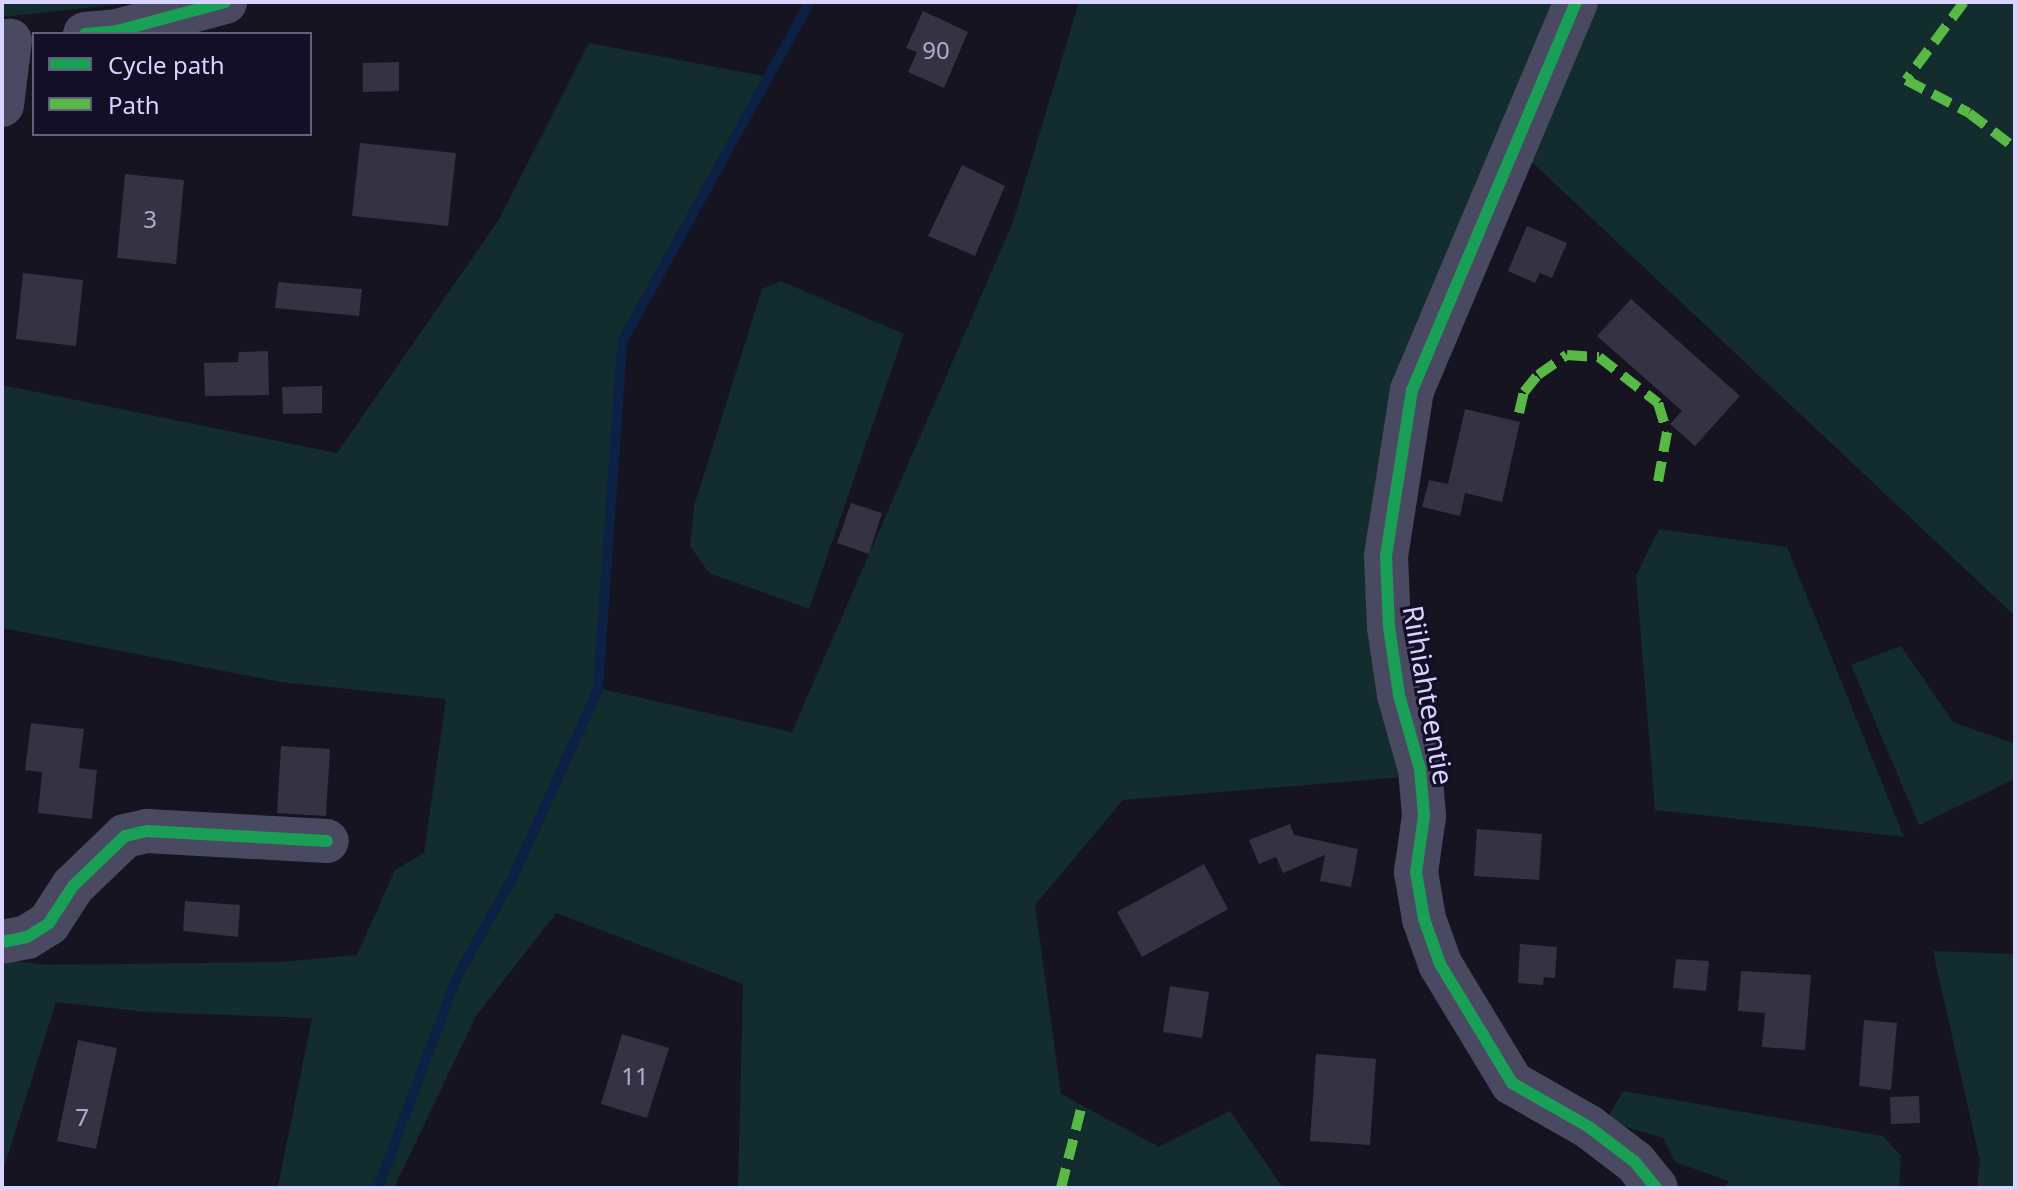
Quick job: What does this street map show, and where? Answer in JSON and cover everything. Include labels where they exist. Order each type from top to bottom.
[{"type":"street","points":[[106,32],[225,2]]},
{"type":"street","name":"Riihiahteentie","points":[[1576,2],[1412,390],[1386,556],[1389,627],[1399,695],[1420,769],[1424,816],[1416,872],[1424,919],[1440,964],[1512,1083],[1589,1127],[1635,1162],[1656,1188]]},
{"type":"street","points":[[2,105],[15,39]]},
{"type":"street","points":[[2,942],[27,937],[49,923],[73,886],[125,836],[147,831],[327,841]]},
{"type":"green space","points":[[2,2],[142,2],[2,17]]},
{"type":"green space","points":[[1079,2],[2015,2],[2015,616],[1502,134],[1397,382],[1404,777],[1123,800],[1035,905],[1061,1094],[1159,1147],[1230,1111],[1283,1188],[738,1188],[743,984],[556,913],[476,1016],[394,1188],[278,1186],[312,1018],[147,1012],[56,1002],[2,1174],[2,959],[45,965],[281,962],[357,955],[395,870],[424,853],[446,699],[281,682],[2,628],[2,385],[337,453],[498,221],[589,43],[769,77],[622,342],[598,688],[792,732],[1013,222]]},
{"type":"green space","points":[[781,281],[904,334],[809,609],[709,573],[690,546],[694,506],[762,289]]},
{"type":"green space","points":[[1659,529],[1787,547],[1904,837],[1655,810],[1636,576]]},
{"type":"green space","points":[[1901,646],[1953,722],[2015,744],[2015,779],[1919,825],[1851,665]]},
{"type":"green space","points":[[1933,951],[2015,954],[2015,1188],[1977,1188],[1980,1161]]},
{"type":"green space","points":[[1623,1091],[1883,1136],[1901,1156],[1899,1186],[1724,1188],[1729,1181],[1675,1162],[1663,1138],[1606,1121]]},
{"type":"building","points":[[923,11],[968,32],[944,88],[908,72],[917,52],[906,48]]},
{"type":"building","points":[[399,62],[399,91],[363,92],[363,63]]},
{"type":"building","points":[[360,143],[456,153],[448,226],[352,216]]},
{"type":"building","points":[[962,165],[1005,186],[975,256],[928,236]]},
{"type":"building","points":[[125,174],[184,180],[176,264],[117,258]]},
{"type":"building","points":[[1527,226],[1567,243],[1552,278],[1540,273],[1535,283],[1508,271]]},
{"type":"building","points":[[23,273],[83,280],[76,346],[16,339]]},
{"type":"building","points":[[278,282],[362,289],[359,316],[275,308]]},
{"type":"building","points":[[1631,299],[1740,396],[1695,446],[1670,424],[1682,411],[1597,336]]},
{"type":"building","points":[[268,351],[269,395],[205,396],[204,363],[238,362],[239,352]]},
{"type":"building","points":[[322,386],[322,413],[283,414],[282,387]]},
{"type":"building","points":[[1465,409],[1520,422],[1502,502],[1465,493],[1460,516],[1422,507],[1429,480],[1448,484]]},
{"type":"building","points":[[851,503],[882,513],[869,554],[837,543]]},
{"type":"building","points":[[31,723],[84,729],[79,768],[97,770],[92,819],[38,813],[42,772],[25,770]]},
{"type":"building","points":[[281,746],[330,749],[326,816],[277,813]]},
{"type":"building","points":[[1290,824],[1294,835],[1358,849],[1351,887],[1320,881],[1325,855],[1283,873],[1276,857],[1259,864],[1249,840]]},
{"type":"building","points":[[1477,829],[1542,834],[1539,880],[1474,876]]},
{"type":"building","points":[[1204,864],[1228,909],[1142,957],[1117,912]]},
{"type":"building","points":[[185,901],[240,905],[238,937],[183,931]]},
{"type":"building","points":[[1520,944],[1557,947],[1555,978],[1544,977],[1543,985],[1518,983]]},
{"type":"building","points":[[1676,959],[1709,961],[1706,991],[1673,988]]},
{"type":"building","points":[[1741,971],[1811,975],[1805,1050],[1762,1047],[1765,1013],[1738,1011]]},
{"type":"building","points":[[1170,986],[1209,992],[1202,1038],[1163,1032]]},
{"type":"building","points":[[1864,1020],[1897,1023],[1891,1090],[1859,1086]]},
{"type":"building","points":[[622,1034],[669,1048],[647,1118],[601,1104]]},
{"type":"building","points":[[78,1040],[117,1048],[96,1149],[57,1141]]},
{"type":"building","points":[[1316,1054],[1376,1059],[1370,1145],[1310,1141]]},
{"type":"building","points":[[1919,1096],[1920,1123],[1891,1124],[1890,1097]]},
{"type":"waterway","points":[[378,1188],[456,979],[512,879],[598,689],[622,342],[810,2]]},
{"type":"marked path","points":[[1964,2],[1906,80],[1969,113],[2015,148]]},
{"type":"marked path","points":[[1519,413],[1524,392],[1538,375],[1567,355],[1599,357],[1658,403],[1667,432],[1658,482]]},
{"type":"marked path","points":[[1061,1188],[1082,1105]]},
{"type":"cycle path","points":[[106,32],[225,2]]},
{"type":"cycle path","points":[[1576,2],[1412,390],[1386,556],[1389,627],[1399,695],[1420,769],[1424,816],[1416,872],[1424,919],[1440,964],[1512,1083],[1589,1127],[1635,1162],[1656,1188]]},
{"type":"cycle path","points":[[2,942],[27,937],[49,923],[73,886],[125,836],[147,831],[327,841]]}]
